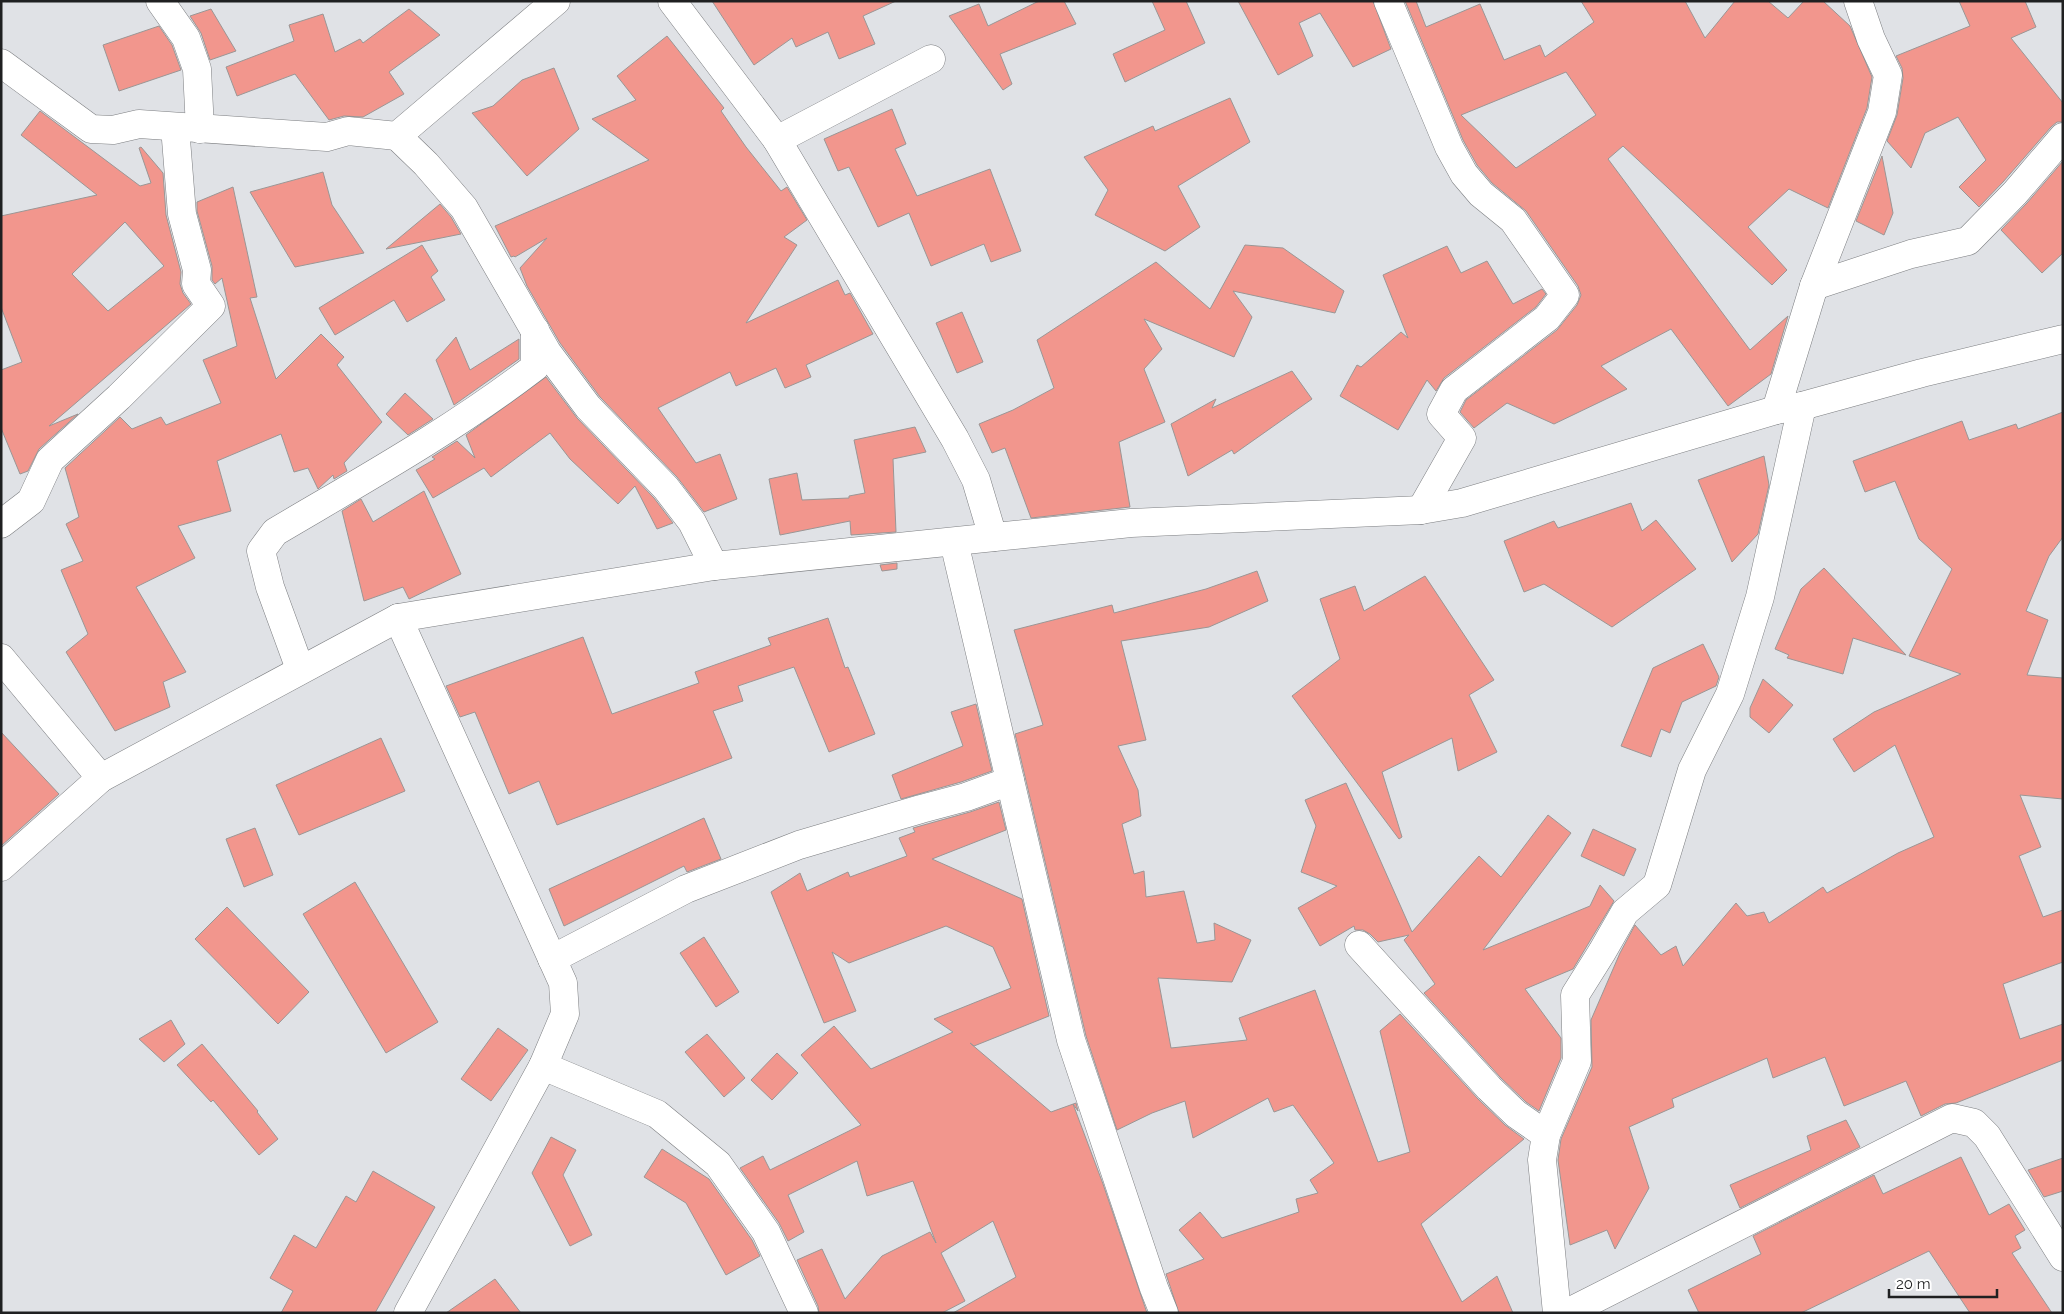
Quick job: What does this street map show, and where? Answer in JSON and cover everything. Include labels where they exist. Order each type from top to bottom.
[{"type":"street","points":[[1,524],[31,501],[50,460],[119,397],[211,306],[196,284],[197,270],[182,214],[187,128],[197,69],[186,38],[160,1]]},
{"type":"street","points":[[397,136],[556,1]]},
{"type":"street","points":[[672,1],[777,140],[955,439],[976,480],[994,537]]},
{"type":"street","points":[[1388,1],[1449,147],[1464,174],[1481,194],[1513,220],[1565,295],[1547,318],[1454,390],[1441,414],[1462,438],[1421,510]]},
{"type":"street","points":[[1557,1313],[1542,1160],[1546,1135],[1577,1061],[1575,996],[1624,912],[1657,885],[1692,770],[1730,694],[1760,597],[1789,408],[1814,286],[1882,112],[1888,75],[1871,39],[1858,1]]},
{"type":"street","points":[[777,140],[931,59]]},
{"type":"street","points":[[1,62],[91,129],[113,130],[139,124],[327,137],[348,131],[397,136],[426,164],[464,208],[547,352],[588,407],[666,488],[692,522],[714,566]]},
{"type":"street","points":[[1814,286],[1911,254],[1968,241],[2015,193],[2063,138]]},
{"type":"street","points":[[300,670],[270,587],[261,551],[275,532],[404,456],[501,393],[535,367],[535,330]]},
{"type":"street","points":[[1,867],[101,778],[398,618],[714,566],[1131,523],[1421,510],[1462,504],[1789,408],[2063,339]]},
{"type":"street","points":[[954,542],[1071,1040],[1164,1313]]},
{"type":"street","points":[[398,618],[563,983],[565,1014],[542,1066],[408,1313]]},
{"type":"street","points":[[6,675],[101,778]]},
{"type":"street","points":[[552,959],[686,889],[799,846],[966,797],[1010,781]]},
{"type":"street","points":[[1358,945],[1488,1088],[1516,1114],[1546,1135]]},
{"type":"street","points":[[542,1066],[657,1114],[718,1164],[766,1232],[804,1313]]},
{"type":"street","points":[[1567,1313],[1952,1118],[1974,1123],[1987,1136],[2063,1257]]},
{"type":"building","points":[[712,1],[896,1],[863,16],[875,44],[839,59],[828,32],[796,47],[792,38],[754,65]]},
{"type":"building","points":[[1039,1],[1064,1],[1076,24],[1000,54],[1012,84],[1003,90],[949,16],[979,4],[988,26]]},
{"type":"building","points":[[1152,1],[1186,1],[1205,43],[1125,82],[1113,54],[1165,30]]},
{"type":"building","points":[[1238,1],[1373,1],[1391,49],[1353,67],[1320,13],[1299,23],[1313,56],[1278,75]]},
{"type":"building","points":[[1405,1],[1416,1],[1426,27],[1480,4],[1504,60],[1540,45],[1545,57],[1594,22],[1581,1],[1685,1],[1705,38],[1735,1],[1768,1],[1788,18],[1804,1],[1823,1],[1850,26],[1872,77],[1867,108],[1828,208],[1789,189],[1748,227],[1787,270],[1772,285],[1623,146],[1608,159],[1750,350],[1788,316],[1771,374],[1728,406],[1671,329],[1601,366],[1627,389],[1554,424],[1507,403],[1474,428],[1460,412],[1466,400],[1557,330],[1577,305],[1581,295],[1578,286],[1526,211],[1492,183],[1477,165],[1463,140]],"holes":[[[1566,72],[1596,115],[1516,168],[1461,115]]]},
{"type":"building","points":[[1959,1],[2025,1],[2036,27],[2011,38],[2063,103],[2063,122],[2057,122],[2051,127],[1979,207],[1959,187],[1986,160],[1958,117],[1925,133],[1911,168],[1887,141],[1897,115],[1903,78],[1902,68],[1896,56],[1970,26]]},
{"type":"building","points":[[211,9],[236,51],[210,60],[201,33],[190,16]]},
{"type":"building","points":[[409,9],[440,35],[389,72],[404,94],[363,117],[344,116],[329,120],[295,74],[237,96],[226,67],[294,41],[289,25],[323,14],[335,52],[360,39],[363,43]]},
{"type":"building","points":[[159,26],[172,45],[181,70],[119,91],[103,45]]},
{"type":"building","points":[[667,36],[724,108],[721,111],[746,147],[781,191],[787,187],[807,220],[784,237],[797,245],[746,323],[838,280],[845,295],[850,293],[873,334],[806,365],[811,377],[785,388],[776,368],[736,386],[730,372],[658,408],[696,463],[720,454],[737,499],[704,512],[677,477],[600,397],[560,343],[527,286],[520,268],[547,238],[515,257],[511,257],[495,226],[649,160],[592,119],[636,100],[617,76]]},
{"type":"building","points":[[554,68],[579,129],[527,176],[472,113],[493,106],[522,80]]},
{"type":"building","points":[[1230,98],[1250,142],[1178,186],[1200,227],[1165,251],[1095,215],[1108,190],[1084,157],[1153,126],[1155,131]]},
{"type":"building","points":[[892,109],[906,144],[895,149],[917,196],[990,169],[1021,251],[991,262],[984,244],[931,266],[909,213],[878,227],[849,167],[838,171],[824,139]]},
{"type":"building","points":[[40,111],[140,186],[151,183],[139,148],[141,147],[163,173],[166,215],[181,272],[180,284],[183,293],[191,304],[49,426],[78,414],[39,449],[28,471],[20,474],[1,428],[1,370],[22,362],[1,307],[1,216],[97,195],[21,135]],"holes":[[[125,222],[164,266],[108,311],[72,274]]]},
{"type":"building","points":[[1882,156],[1893,213],[1884,235],[1856,221]]},
{"type":"building","points":[[2063,161],[2063,253],[2042,273],[2001,230]]},
{"type":"building","points":[[323,172],[332,205],[364,253],[295,267],[250,192]]},
{"type":"building","points":[[233,187],[257,297],[250,298],[276,379],[321,334],[344,357],[337,365],[382,422],[344,463],[347,471],[334,479],[333,475],[318,489],[308,468],[294,472],[281,434],[217,461],[231,511],[178,526],[195,558],[136,587],[186,672],[163,682],[170,707],[115,731],[66,652],[88,634],[61,570],[83,561],[66,524],[79,517],[65,468],[120,417],[132,429],[161,417],[166,425],[221,403],[203,360],[237,346],[222,278],[215,284],[212,280],[212,266],[197,211],[197,202]]},
{"type":"building","points":[[440,204],[451,217],[461,234],[386,249]]},
{"type":"building","points":[[422,245],[438,271],[431,277],[445,300],[407,322],[394,300],[335,335],[319,308]]},
{"type":"building","points":[[1245,245],[1283,248],[1344,291],[1335,313],[1233,291],[1252,317],[1234,357],[1144,319],[1162,349],[1144,369],[1165,422],[1119,442],[1130,507],[1031,518],[1005,448],[992,453],[979,424],[1013,410],[1054,388],[1037,340],[1156,262],[1210,309]]},
{"type":"building","points":[[1447,246],[1461,273],[1487,261],[1513,304],[1542,289],[1546,294],[1536,307],[1444,378],[1436,391],[1427,380],[1398,430],[1340,396],[1357,365],[1361,367],[1401,332],[1408,338],[1383,275]]},
{"type":"building","points":[[962,312],[983,362],[957,373],[936,323]]},
{"type":"building","points":[[456,337],[470,370],[519,339],[519,359],[454,405],[436,360]]},
{"type":"building","points":[[1292,371],[1312,399],[1234,454],[1232,450],[1188,476],[1171,424],[1216,399],[1212,408]]},
{"type":"building","points":[[546,377],[577,418],[654,498],[673,523],[657,529],[635,486],[618,504],[570,459],[550,433],[491,477],[484,468],[433,498],[416,470],[435,459],[432,457],[457,441],[475,458],[466,435]]},
{"type":"building","points":[[405,393],[433,419],[408,435],[386,414]]},
{"type":"building","points":[[2063,412],[2063,537],[2049,556],[2026,611],[2048,620],[2027,675],[2063,678],[2063,799],[2020,795],[2041,847],[2019,856],[2043,917],[2063,910],[2063,962],[2003,984],[2020,1039],[2063,1024],[2063,1060],[1956,1103],[1945,1104],[1921,1116],[1906,1081],[1844,1106],[1825,1057],[1773,1078],[1767,1058],[1672,1099],[1674,1107],[1629,1127],[1649,1188],[1615,1249],[1607,1230],[1570,1245],[1558,1160],[1561,1139],[1592,1067],[1591,1020],[1620,953],[1635,925],[1661,955],[1676,946],[1683,966],[1736,903],[1747,916],[1764,912],[1769,923],[1823,887],[1827,893],[1898,853],[1934,837],[1895,745],[1854,772],[1833,739],[1874,712],[1961,674],[1909,656],[1952,569],[1919,539],[1895,481],[1865,492],[1853,461],[1962,421],[1969,440],[2016,424],[2018,429]]},
{"type":"building","points":[[915,427],[926,452],[893,459],[896,532],[851,535],[850,521],[780,535],[769,479],[797,473],[802,500],[849,498],[849,496],[865,493],[854,440]]},
{"type":"building","points":[[1764,456],[1769,485],[1758,534],[1732,562],[1698,480]]},
{"type":"building","points":[[424,491],[461,574],[409,599],[403,587],[364,601],[342,511],[361,499],[373,522]]},
{"type":"building","points":[[1631,503],[1642,531],[1656,520],[1696,569],[1612,627],[1544,584],[1524,592],[1504,541],[1554,521],[1558,528]]},
{"type":"building","points":[[897,563],[897,569],[882,571],[880,565]]},
{"type":"building","points":[[1824,568],[1906,655],[1853,638],[1843,674],[1787,658],[1789,655],[1775,649],[1801,589]]},
{"type":"building","points":[[1257,571],[1268,601],[1209,627],[1121,641],[1146,740],[1118,746],[1138,790],[1141,816],[1122,824],[1134,874],[1144,871],[1146,897],[1184,891],[1197,943],[1215,940],[1214,923],[1251,940],[1232,982],[1158,978],[1171,1048],[1247,1040],[1239,1018],[1315,990],[1378,1162],[1410,1152],[1380,1031],[1400,1014],[1478,1099],[1505,1125],[1524,1139],[1421,1224],[1462,1302],[1497,1276],[1513,1313],[1179,1313],[1166,1274],[1204,1259],[1179,1230],[1200,1212],[1222,1238],[1299,1212],[1296,1199],[1318,1193],[1310,1180],[1334,1163],[1293,1105],[1274,1112],[1268,1098],[1193,1138],[1185,1101],[1152,1113],[1117,1130],[1086,1036],[1015,734],[1043,725],[1014,630],[1112,605],[1114,613],[1206,589]]},
{"type":"building","points":[[1425,576],[1494,680],[1469,695],[1497,752],[1458,771],[1452,738],[1382,772],[1402,837],[1399,839],[1292,696],[1340,659],[1320,599],[1355,586],[1364,611]]},
{"type":"building","points":[[828,618],[845,668],[848,667],[875,734],[829,752],[794,667],[738,686],[743,701],[713,711],[732,758],[557,825],[539,781],[509,794],[475,712],[460,717],[446,686],[583,637],[612,714],[699,683],[695,672],[771,645],[768,638]]},
{"type":"building","points":[[1703,644],[1719,677],[1716,686],[1682,702],[1670,733],[1661,729],[1651,757],[1621,746],[1653,668]]},
{"type":"building","points":[[1763,679],[1793,705],[1769,733],[1750,717],[1750,708]]},
{"type":"building","points":[[976,704],[992,771],[901,799],[892,775],[963,746],[951,712]]},
{"type":"building","points":[[1,732],[59,794],[1,846]]},
{"type":"building","points":[[381,738],[405,791],[299,835],[276,785]]},
{"type":"building","points":[[1346,783],[1412,932],[1479,856],[1501,877],[1548,815],[1571,833],[1483,950],[1590,906],[1600,885],[1614,901],[1573,969],[1525,989],[1561,1038],[1561,1058],[1539,1111],[1526,1102],[1500,1077],[1424,993],[1435,984],[1404,940],[1409,935],[1378,942],[1363,930],[1355,930],[1354,926],[1320,946],[1298,908],[1337,886],[1301,872],[1316,826],[1305,800]]},
{"type":"building","points":[[999,802],[1006,830],[932,859],[1022,899],[1049,1016],[974,1046],[970,1043],[1051,1112],[1073,1104],[1103,1184],[1147,1313],[953,1313],[1016,1277],[993,1221],[941,1253],[965,1301],[942,1313],[819,1313],[818,1306],[797,1260],[822,1249],[845,1299],[882,1256],[930,1232],[936,1243],[913,1181],[867,1196],[857,1161],[788,1195],[804,1232],[788,1241],[779,1223],[740,1168],[763,1156],[770,1170],[861,1125],[801,1055],[834,1026],[871,1069],[953,1032],[934,1019],[1011,988],[993,947],[946,926],[849,963],[832,952],[856,1011],[824,1023],[771,892],[800,873],[807,891],[848,872],[850,877],[907,856],[899,838],[915,832],[913,828]]},
{"type":"building","points":[[704,818],[721,859],[687,872],[684,866],[564,926],[549,889]]},
{"type":"building","points":[[255,828],[273,875],[244,887],[226,839]]},
{"type":"building","points":[[1593,829],[1636,849],[1624,876],[1581,856]]},
{"type":"building","points":[[355,882],[438,1022],[386,1053],[303,914]]},
{"type":"building","points":[[227,907],[309,992],[278,1024],[195,939]]},
{"type":"building","points":[[704,937],[739,992],[716,1007],[680,953]]},
{"type":"building","points":[[171,1020],[185,1044],[164,1062],[139,1039]]},
{"type":"building","points":[[498,1028],[528,1050],[491,1101],[461,1079]]},
{"type":"building","points":[[707,1034],[745,1078],[724,1097],[685,1052]]},
{"type":"building","points":[[202,1044],[258,1111],[278,1139],[259,1155],[213,1100],[211,1102],[177,1065]]},
{"type":"building","points":[[777,1053],[798,1073],[772,1100],[751,1080]]},
{"type":"building","points":[[1846,1120],[1860,1147],[1740,1208],[1730,1185],[1811,1150],[1807,1136]]},
{"type":"building","points":[[551,1137],[576,1150],[563,1175],[592,1235],[570,1246],[532,1173]]},
{"type":"building","points":[[662,1149],[709,1179],[752,1240],[760,1256],[726,1275],[686,1203],[644,1177]]},
{"type":"building","points":[[1961,1157],[1989,1215],[2009,1204],[2025,1230],[2015,1236],[2021,1248],[2012,1253],[2052,1313],[1970,1313],[1929,1251],[1801,1313],[1699,1313],[1688,1290],[1761,1254],[1753,1236],[1874,1175],[1883,1194]]},
{"type":"building","points":[[2063,1158],[2063,1191],[2044,1197],[2028,1170]]},
{"type":"building","points":[[373,1171],[435,1207],[375,1313],[281,1313],[293,1291],[270,1278],[294,1235],[316,1248],[346,1196],[356,1202]]},
{"type":"building","points":[[495,1279],[521,1313],[446,1313]]}]
